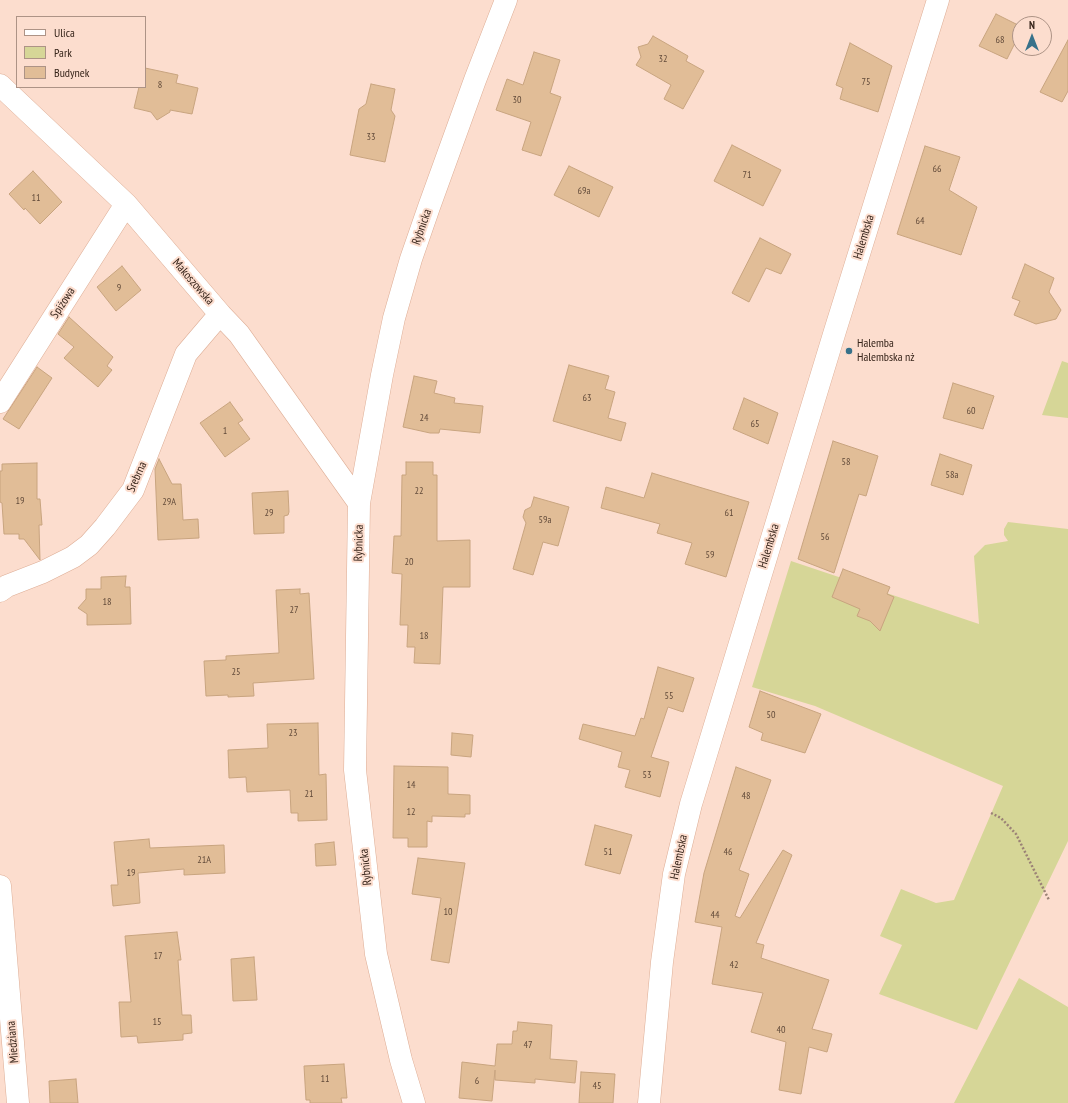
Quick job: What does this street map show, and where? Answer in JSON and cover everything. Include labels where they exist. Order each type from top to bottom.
[{"type":"street","name":"Rybnicka","points":[[414,1103],[401,1060],[376,954],[355,770],[360,502],[382,375],[396,311],[411,259],[475,80],[506,0]]},
{"type":"street","name":"Halembska","points":[[649,1103],[664,947],[674,874],[691,804],[835,331],[938,0]]},
{"type":"street","name":"Makoszowska","points":[[0,85],[126,204],[220,314],[239,334],[360,502]]},
{"type":"street","name":"Spiżowa","points":[[0,402],[126,204]]},
{"type":"street","name":"Srebrna","points":[[0,591],[73,557],[89,545],[105,527],[133,490],[186,354],[220,314]]},
{"type":"street","name":"Miedziana","points":[[0,886],[18,1103]]},
{"type":"path","points":[[991,813],[1001,818],[1016,834],[1049,900]]},
{"type":"green space","points":[[1062,361],[1068,363],[1068,418],[1042,415]]},
{"type":"green space","points":[[1008,522],[1068,529],[1068,841],[977,1030],[879,994],[902,945],[880,936],[901,889],[936,903],[954,900],[1003,786],[815,706],[752,687],[791,561],[979,624],[974,556],[985,545],[1008,541],[1004,535],[1004,529]]},
{"type":"green space","points":[[1019,978],[1068,1007],[1068,1103],[954,1103]]},
{"type":"building","points":[[996,14],[1012,22],[1012,49],[1007,59],[979,46]]},
{"type":"building","points":[[653,36],[688,56],[686,61],[704,71],[683,109],[664,99],[671,85],[636,65],[641,57],[638,47],[648,44]]},
{"type":"building","points":[[1068,40],[1068,91],[1062,102],[1040,92]]},
{"type":"building","points":[[850,43],[892,66],[878,112],[840,99],[843,88],[836,85]]},
{"type":"building","points":[[534,52],[560,60],[550,93],[561,97],[541,156],[522,150],[531,122],[496,110],[507,79],[523,85]]},
{"type":"building","points":[[146,68],[178,75],[176,83],[198,88],[192,114],[170,110],[170,112],[157,120],[151,112],[134,108],[139,88],[146,88]]},
{"type":"building","points":[[371,84],[395,89],[391,110],[395,116],[385,162],[350,155],[359,109],[366,104]]},
{"type":"building","points":[[732,145],[781,170],[763,206],[714,181]]},
{"type":"building","points":[[925,146],[960,157],[949,190],[977,207],[961,255],[897,234]]},
{"type":"building","points":[[569,166],[613,187],[599,217],[554,195]]},
{"type":"building","points":[[33,171],[62,202],[40,224],[9,194]]},
{"type":"building","points":[[760,238],[791,254],[781,274],[766,268],[749,302],[732,293]]},
{"type":"building","points":[[1025,264],[1054,278],[1049,292],[1061,310],[1056,319],[1036,324],[1014,315],[1020,301],[1012,298]]},
{"type":"building","points":[[122,266],[141,290],[116,311],[97,287]]},
{"type":"building","points":[[69,317],[113,357],[107,366],[112,370],[98,387],[64,358],[74,347],[58,334]]},
{"type":"building","points":[[569,365],[609,376],[605,389],[615,392],[608,418],[626,423],[621,441],[553,421]]},
{"type":"building","points":[[37,367],[52,378],[19,429],[3,419]]},
{"type":"building","points":[[414,376],[437,381],[434,393],[455,398],[454,403],[483,406],[480,433],[440,429],[439,433],[430,433],[403,427]]},
{"type":"building","points":[[953,383],[994,396],[983,429],[943,418]]},
{"type":"building","points":[[744,398],[778,413],[768,444],[733,429]]},
{"type":"building","points":[[230,402],[243,420],[238,423],[250,439],[225,457],[200,423]]},
{"type":"building","points":[[833,441],[878,456],[866,496],[859,494],[834,573],[798,559]]},
{"type":"building","points":[[940,454],[972,465],[963,495],[931,485]]},
{"type":"building","points":[[159,459],[172,484],[181,484],[183,520],[198,519],[199,538],[158,540],[155,469]]},
{"type":"building","points":[[406,462],[433,462],[433,475],[437,475],[437,541],[470,540],[470,587],[443,587],[440,664],[414,663],[415,647],[407,647],[408,625],[400,625],[402,574],[392,573],[394,536],[401,536],[402,475],[406,475]]},
{"type":"building","points":[[37,463],[37,499],[40,499],[42,525],[39,525],[40,560],[24,539],[19,539],[19,534],[4,534],[2,503],[0,502],[0,471],[2,471],[2,464]]},
{"type":"building","points":[[652,473],[749,502],[726,577],[685,564],[692,543],[657,533],[660,524],[601,508],[606,487],[644,498]]},
{"type":"building","points":[[288,491],[289,512],[288,515],[284,516],[284,533],[254,534],[252,493]]},
{"type":"building","points":[[534,497],[569,507],[558,546],[543,542],[533,575],[513,569],[526,523],[523,517],[525,510],[531,507]]},
{"type":"building","points":[[843,569],[890,587],[887,594],[894,597],[880,631],[870,621],[857,616],[860,609],[832,597]]},
{"type":"building","points":[[126,576],[125,587],[130,587],[131,624],[87,625],[87,614],[78,608],[86,599],[86,589],[101,589],[101,577]]},
{"type":"building","points":[[300,589],[300,594],[309,593],[314,679],[253,683],[254,696],[206,696],[204,661],[226,660],[226,656],[279,653],[276,590]]},
{"type":"building","points":[[658,667],[694,678],[683,712],[668,707],[651,757],[669,762],[660,797],[625,787],[630,770],[618,767],[622,752],[579,739],[583,724],[635,736],[641,718],[644,719]]},
{"type":"building","points":[[760,691],[821,714],[805,753],[761,740],[763,733],[749,727]]},
{"type":"building","points":[[318,723],[319,775],[326,774],[327,820],[298,821],[298,813],[291,813],[290,790],[247,792],[246,777],[229,778],[228,750],[268,748],[267,724]]},
{"type":"building","points":[[452,733],[473,735],[471,757],[451,755]]},
{"type":"building","points":[[394,766],[448,767],[448,794],[470,795],[470,814],[465,814],[465,817],[432,816],[432,822],[427,821],[427,847],[408,847],[408,838],[393,838]]},
{"type":"building","points":[[736,767],[771,780],[739,870],[749,874],[735,916],[740,918],[783,850],[792,855],[756,943],[764,945],[761,958],[829,980],[812,1029],[832,1034],[827,1052],[809,1047],[801,1094],[779,1090],[786,1042],[751,1032],[763,993],[712,984],[722,927],[695,922],[704,873]]},
{"type":"building","points":[[595,825],[632,835],[620,874],[585,865]]},
{"type":"building","points":[[149,839],[150,848],[224,845],[225,873],[184,875],[184,869],[138,873],[140,903],[113,906],[111,885],[118,885],[114,842]]},
{"type":"building","points":[[334,842],[336,865],[316,866],[315,844]]},
{"type":"building","points":[[418,858],[465,863],[449,963],[431,960],[441,898],[412,894]]},
{"type":"building","points":[[177,932],[181,960],[178,960],[182,1015],[191,1015],[192,1033],[183,1034],[183,1040],[138,1043],[137,1036],[121,1037],[119,1002],[131,1002],[125,936]]},
{"type":"building","points":[[254,957],[257,1000],[233,1001],[231,959]]},
{"type":"building","points":[[518,1022],[552,1025],[550,1059],[577,1061],[575,1083],[535,1079],[535,1083],[495,1080],[495,1070],[492,1101],[459,1098],[462,1062],[495,1066],[497,1044],[512,1044],[513,1031],[517,1031]]},
{"type":"building","points":[[344,1064],[347,1098],[341,1098],[342,1103],[310,1103],[310,1100],[306,1100],[304,1066]]},
{"type":"building","points":[[581,1072],[615,1074],[613,1103],[579,1103]]},
{"type":"building","points":[[76,1079],[78,1103],[50,1103],[49,1081]]},
{"type":"place","name":"Halemba Halembska nż","points":[[849,351]]}]
